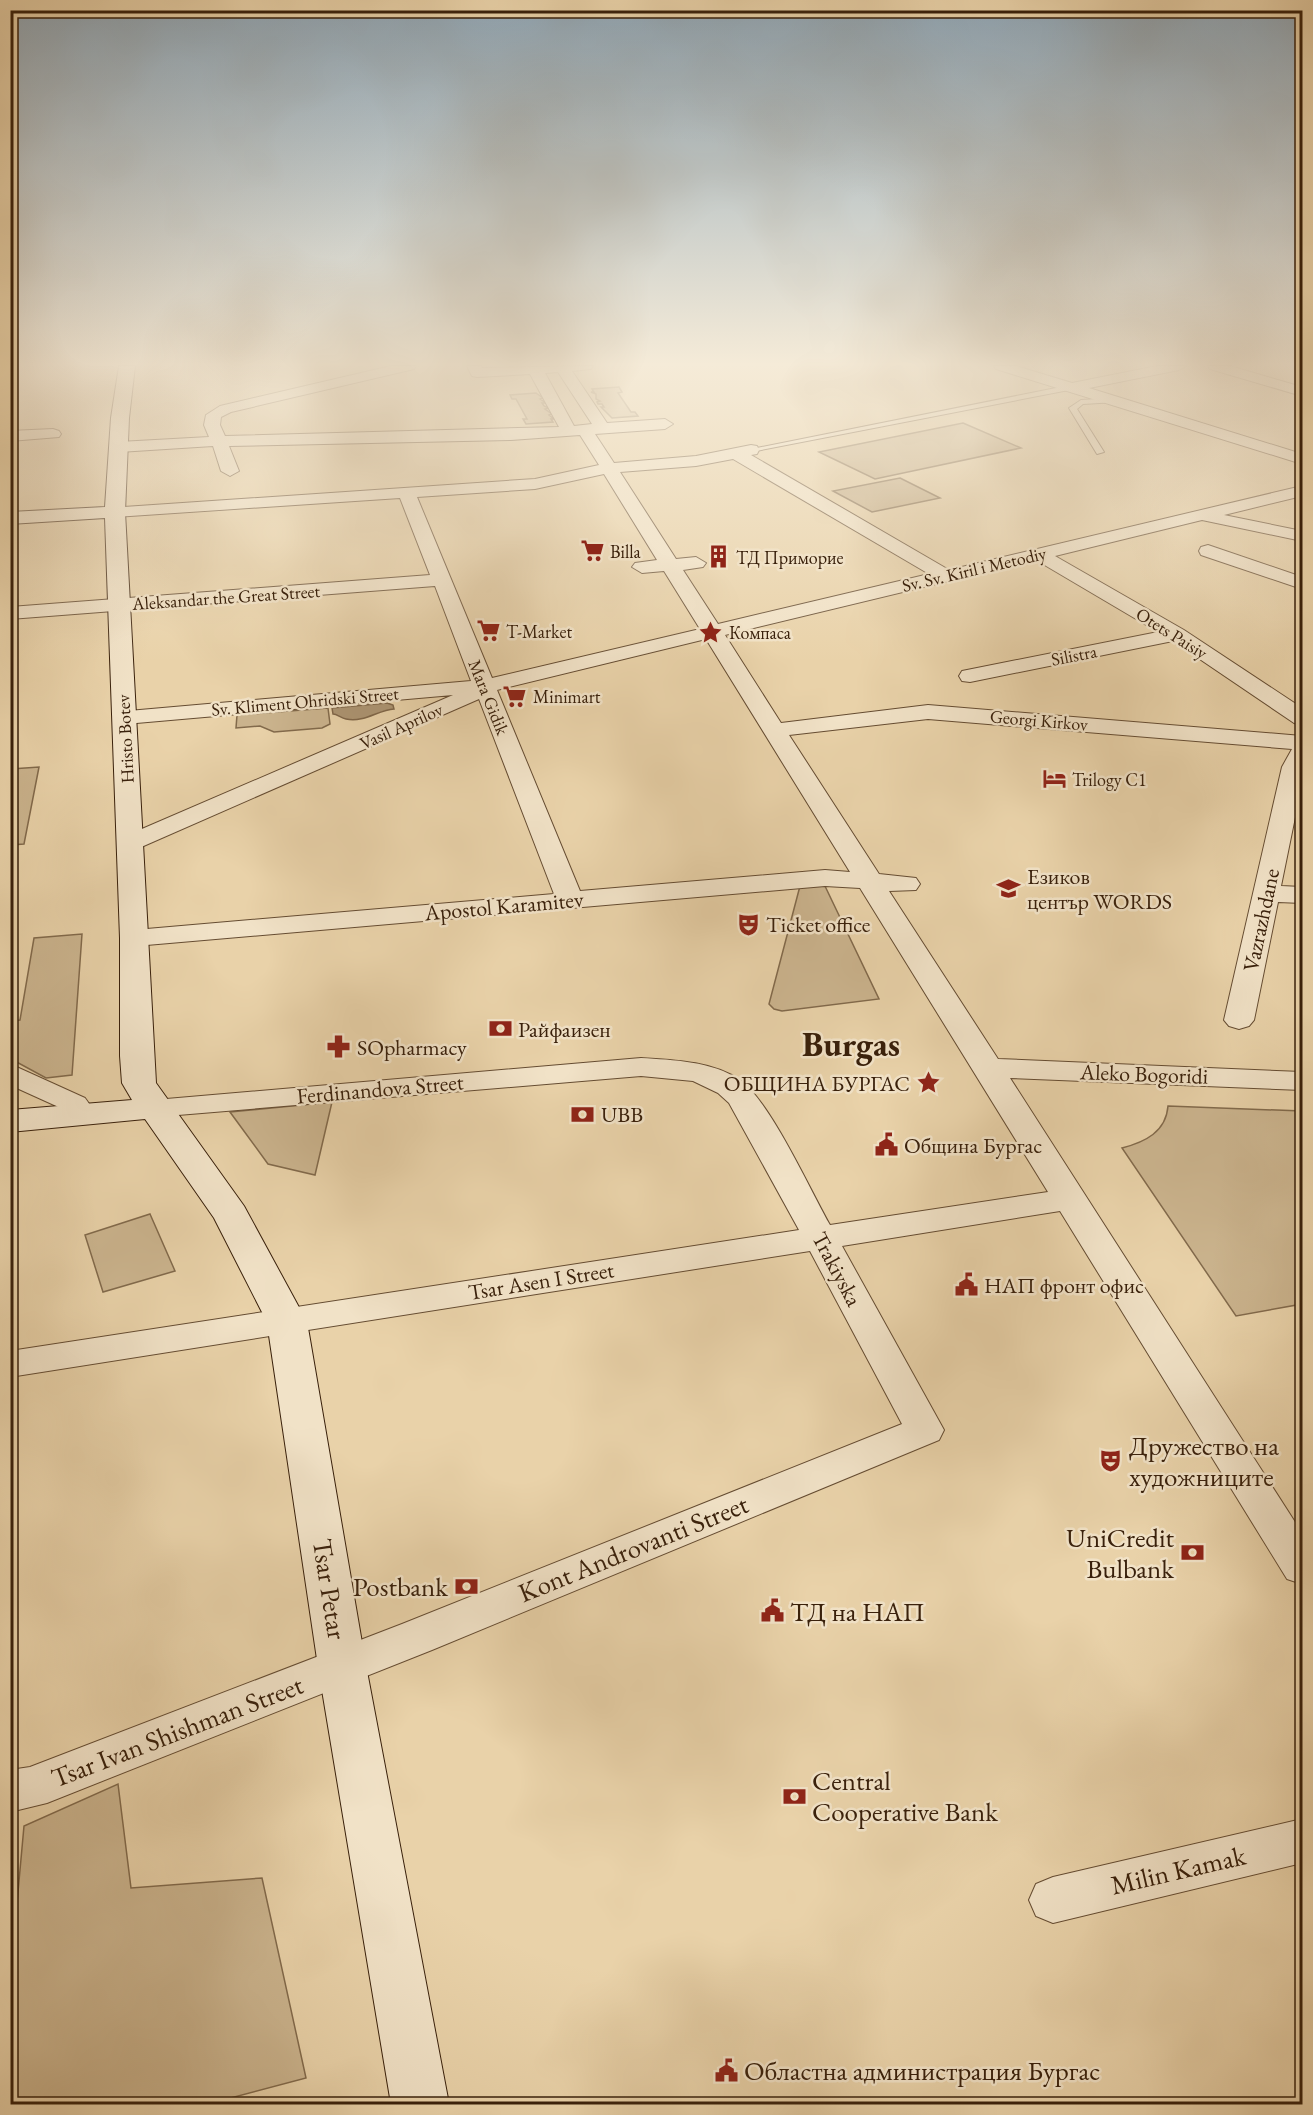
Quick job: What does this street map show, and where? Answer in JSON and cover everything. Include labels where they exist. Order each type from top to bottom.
[{"type":"main road","name":"Hristo Botev","points":[[117,465],[115,512],[135,938],[136,1056],[139,1083],[154,1108]]},
{"type":"main road","points":[[10,518],[115,512]]},
{"type":"main road","name":"Ferdinandova Street","points":[[10,1121],[154,1108]]},
{"type":"main road","name":"Tsar Petar","points":[[154,1108],[231,1215],[287,1322],[342,1666],[420,2104]]},
{"type":"street","points":[[228,465],[230,471]]},
{"type":"street","points":[[608,465],[711,632],[776,730],[986,1068],[1071,1198],[1302,1567]]},
{"type":"street","points":[[115,512],[536,484],[610,468],[651,465]]},
{"type":"street","points":[[764,465],[946,576]]},
{"type":"street","name":"Sv. Sv. Kiril i Metodiy","points":[[682,639],[1302,491]]},
{"type":"street","name":"Mara Gidik","points":[[407,493],[570,900]]},
{"type":"street","points":[[1201,515],[1296,536]]},
{"type":"street","points":[[1208,551],[1302,583]]},
{"type":"street","name":"Otets Paisiy","points":[[1039,554],[1177,634],[1302,718]]},
{"type":"street","points":[[642,567],[696,563]]},
{"type":"street","name":"Aleksandar the Great Street","points":[[10,613],[442,580]]},
{"type":"street","name":"Silistra","points":[[970,676],[1177,634]]},
{"type":"street","name":"Vasil Aprilov","points":[[130,843],[448,705],[485,686],[682,639]]},
{"type":"street","name":"Sv. Kliment Ohridski Street","points":[[124,717],[485,686]]},
{"type":"street","name":"Georgi Kirkov","points":[[776,730],[928,712],[1302,743]]},
{"type":"street","name":"Vazrazhdane","points":[[1239,1020],[1294,767],[1302,752]]},
{"type":"street","name":"Apostol Karamitev","points":[[135,938],[825,878],[873,884],[907,884]]},
{"type":"street","points":[[1267,893],[1302,895]]},
{"type":"street","name":"Ferdinandova Street","points":[[154,1108],[642,1066],[690,1069],[709,1075],[743,1098],[750,1109]]},
{"type":"street","name":"Aleko Bogoridi","points":[[986,1068],[1302,1082]]},
{"type":"street","points":[[10,1073],[74,1105]]},
{"type":"street","name":"Trakiyska","points":[[750,1109],[925,1430]]},
{"type":"street","name":"Tsar Asen I Street","points":[[10,1364],[1071,1198]]},
{"type":"street","name":"Kont Androvanti Street","points":[[342,1666],[925,1430]]},
{"type":"street","name":"Tsar Ivan Shishman Street","points":[[10,1791],[31,1788],[342,1666]]},
{"type":"street","name":"Milin Kamak","points":[[1053,1900],[1302,1841]]},
{"type":"shaded area","points":[[845,465],[942,465],[875,479]]},
{"type":"shaded area","points":[[900,478],[940,498],[872,512],[833,491]]},
{"type":"shaded area","points":[[387,703],[393,705],[394,709],[353,720],[333,714],[332,708]]},
{"type":"shaded area","points":[[328,708],[330,724],[322,728],[274,732],[260,726],[236,728],[237,715]]},
{"type":"shaded area","points":[[39,767],[24,844],[11,845],[11,769]]},
{"type":"shaded area","points":[[824,884],[879,999],[782,1011],[774,1009],[769,1004],[800,886]]},
{"type":"shaded area","points":[[82,934],[72,1075],[46,1078],[11,1059],[11,1021],[20,1020],[34,938]]},
{"type":"shaded area","points":[[332,1102],[315,1175],[268,1164],[230,1112]]},
{"type":"shaded area","points":[[1168,1106],[1302,1111],[1302,1304],[1236,1316],[1122,1148],[1139,1143],[1159,1129]]},
{"type":"shaded area","points":[[150,1214],[175,1271],[103,1292],[85,1235]]},
{"type":"shaded area","points":[[118,1784],[131,1888],[262,1878],[306,2078],[208,2104],[11,2104],[11,1969],[24,1826]]},
{"type":"place","name":"Billa","points":[[592,551]]},
{"type":"place","name":"ТД Приморие","points":[[718,557]]},
{"type":"place","name":"T-Market","points":[[488,631]]},
{"type":"place","name":"Компаса","points":[[711,632]]},
{"type":"place","name":"Minimart","points":[[515,696]]},
{"type":"place","name":"Trilogy C1","points":[[1054,779]]},
{"type":"place","name":"Езиков център WORDS","points":[[1009,889]]},
{"type":"place","name":"Ticket office","points":[[748,924]]},
{"type":"place","name":"Райфаизен","points":[[500,1029]]},
{"type":"place","name":"SOpharmacy","points":[[339,1047]]},
{"type":"place","name":"ОБЩИНА БУРГАС","points":[[928,1083]]},
{"type":"place","name":"UBB","points":[[583,1114]]},
{"type":"place","name":"Община Бургас","points":[[886,1145]]},
{"type":"place","name":"НАП фронт офис","points":[[966,1285]]},
{"type":"place","name":"Дружество на художниците","points":[[1111,1461]]},
{"type":"place","name":"UniCredit Bulbank","points":[[1192,1553]]},
{"type":"place","name":"Postbank","points":[[466,1586]]},
{"type":"place","name":"ТД на НАП","points":[[772,1611]]},
{"type":"place","name":"Central Cooperative Bank","points":[[794,1796]]},
{"type":"place","name":"Областна администрация Бургас","points":[[726,2070]]},
{"type":"district","name":"Burgas","points":[[851,1044]]}]
